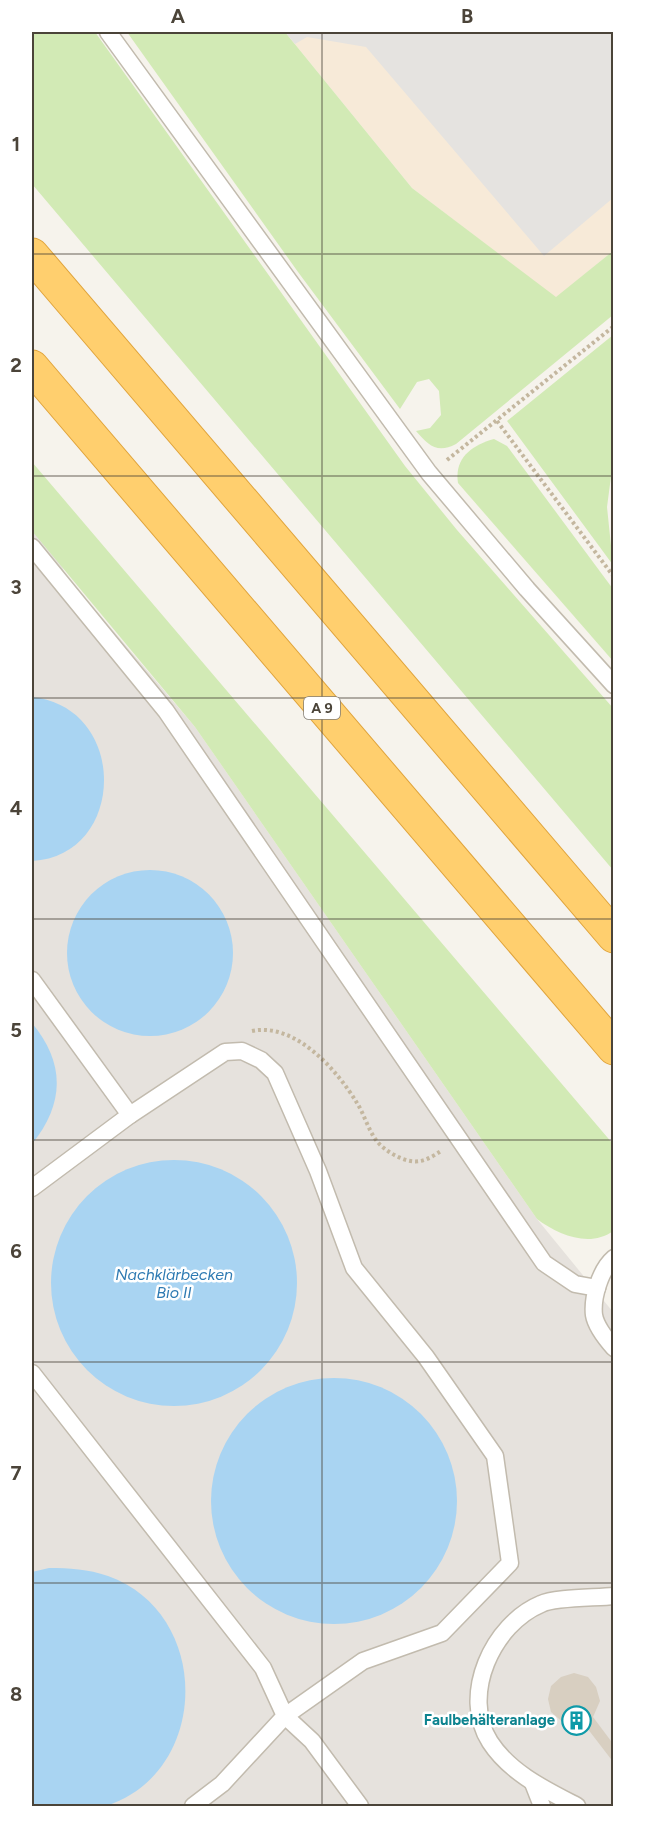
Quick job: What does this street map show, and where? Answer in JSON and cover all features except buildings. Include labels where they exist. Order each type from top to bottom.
[{"type":"highway","points":[[32,255],[614,936]]},
{"type":"highway","name":"A 9","points":[[32,366],[614,1048]]},
{"type":"lane","points":[[108,32],[429,473],[527,589],[614,685]]},
{"type":"lane","points":[[32,547],[166,711],[544,1263],[575,1284],[597,1288]]},
{"type":"lane","points":[[32,980],[130,1114]]},
{"type":"lane","points":[[32,1188],[130,1114],[225,1052],[242,1051],[261,1059],[274,1072],[318,1171],[354,1268],[426,1357],[495,1456],[510,1563],[442,1633],[363,1661],[285,1716],[222,1784],[193,1806]]},
{"type":"lane","points":[[614,1258],[597,1288],[594,1316],[605,1338],[614,1348]]},
{"type":"lane","points":[[32,1373],[263,1668],[285,1716],[312,1741],[360,1806]]},
{"type":"lane","points":[[577,1806],[534,1783],[503,1759],[489,1741],[479,1715],[480,1687],[487,1658],[499,1637],[517,1618],[542,1603],[614,1596]]},
{"type":"lane","points":[[534,1783],[542,1806]]},
{"type":"path","points":[[429,473],[614,327]]},
{"type":"path","points":[[497,421],[614,577]]},
{"type":"path","points":[[225,1052],[233,1036],[259,1030],[296,1037],[322,1060],[357,1102],[377,1141],[396,1156],[419,1162],[459,1139]]},
{"type":"shaded area","points":[[285,32],[613,32],[613,251],[556,298],[412,188]]},
{"type":"shaded area","points":[[285,32],[613,32],[613,198],[544,256],[366,47],[307,37],[295,44]]},
{"type":"shaded area","points":[[32,495],[65,574],[195,727],[537,1219],[613,1312],[613,1806],[32,1806]]},
{"type":"green space","points":[[32,32],[95,32],[405,466],[457,530],[613,708],[613,870],[32,184]]},
{"type":"green space","points":[[127,32],[285,32],[412,188],[556,297],[613,251],[613,315],[456,444],[443,448],[433,446],[416,431],[430,428],[441,415],[439,391],[429,379],[417,382],[400,409],[298,272]]},
{"type":"green space","points":[[613,335],[614,454],[607,507],[613,565],[507,421]]},
{"type":"green space","points":[[494,439],[507,446],[613,589],[613,661],[458,483],[459,466],[466,454]]},
{"type":"green space","points":[[32,462],[613,1144],[613,1231],[594,1239],[584,1239],[554,1230],[537,1219],[195,727],[32,531]]},
{"type":"water","points":[[32,697],[64,707],[86,726],[100,752],[104,781],[99,810],[86,835],[63,853],[32,861]]},
{"type":"water","points":[[150,870],[182,877],[209,894],[226,921],[233,953],[226,985],[209,1012],[182,1029],[150,1036],[118,1029],[91,1012],[74,985],[67,953],[74,921],[91,894],[118,877]]},
{"type":"water","points":[[32,1023],[51,1053],[57,1083],[51,1113],[32,1144]]},
{"type":"water","name":"Nachklärbecken Bio II","points":[[162,1160],[186,1160],[210,1165],[232,1174],[261,1196],[283,1225],[288,1236],[295,1259],[297,1283],[295,1307],[288,1330],[283,1341],[261,1370],[232,1392],[210,1401],[186,1406],[162,1406],[138,1401],[116,1392],[96,1378],[79,1361],[65,1341],[56,1319],[51,1295],[51,1271],[56,1247],[65,1225],[79,1205],[96,1188],[116,1174],[138,1165]]},
{"type":"water","points":[[322,1378],[346,1378],[370,1383],[392,1392],[421,1414],[443,1443],[448,1454],[455,1477],[457,1501],[455,1525],[448,1548],[443,1559],[421,1588],[392,1610],[370,1619],[346,1624],[322,1624],[298,1619],[276,1610],[256,1596],[239,1579],[225,1559],[216,1537],[211,1513],[211,1489],[216,1465],[225,1443],[239,1423],[256,1406],[276,1392],[298,1383]]},
{"type":"water","points":[[49,1568],[78,1569],[108,1576],[142,1595],[166,1623],[181,1656],[185,1692],[180,1728],[165,1761],[140,1788],[106,1806],[32,1806],[32,1572]]},
{"type":"place","name":"Faulbehälteranlage","points":[[576,1720]]}]
